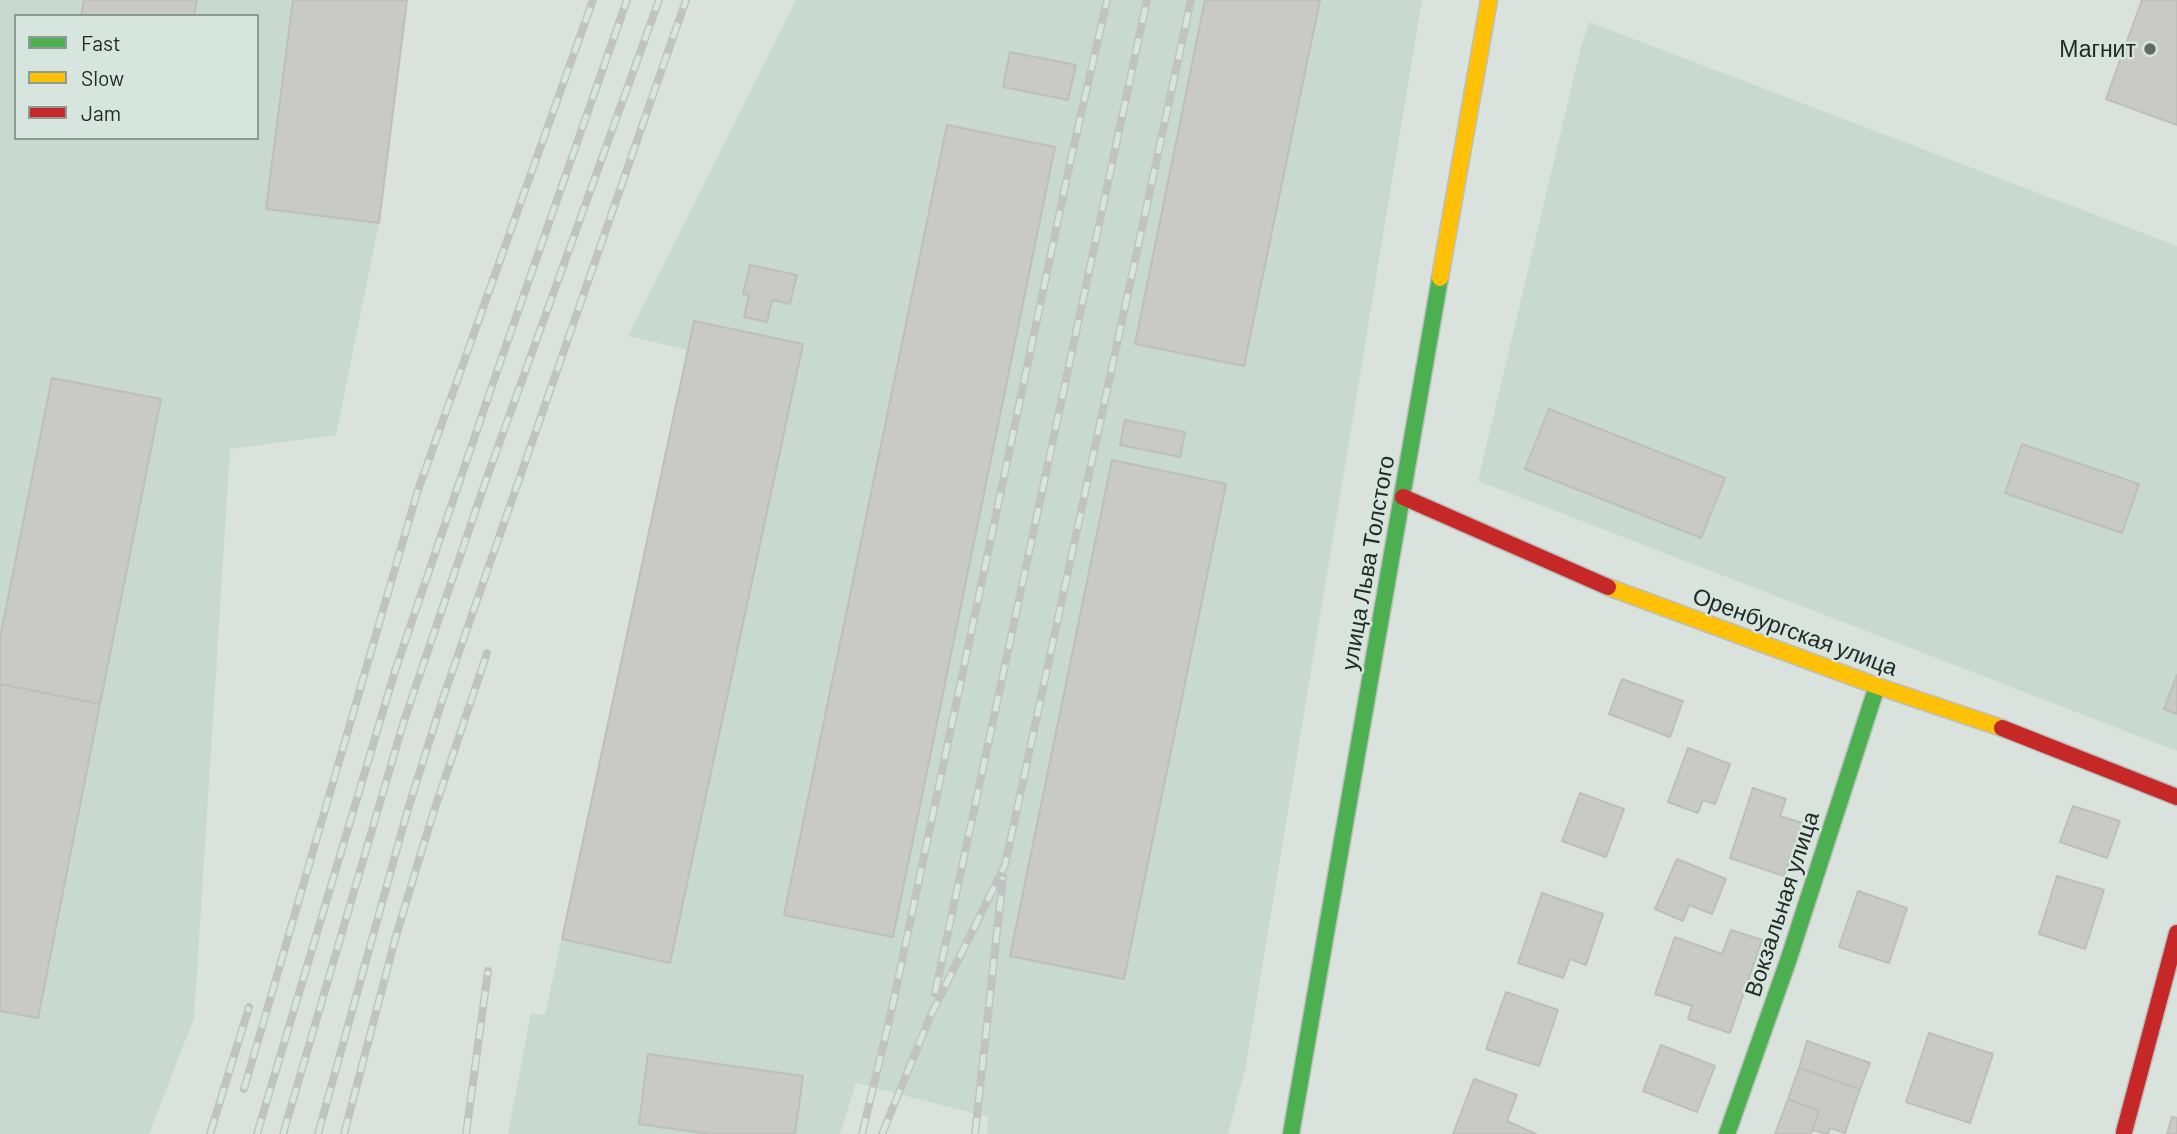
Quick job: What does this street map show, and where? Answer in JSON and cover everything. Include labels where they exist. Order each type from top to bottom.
[{"type":"street","name":"улица Льва Толстого","points":[[1291,1134],[1489,0]]},
{"type":"street","name":"Оренбургская улица","points":[[1403,497],[1594,582],[1877,686],[2017,733],[2177,797]]},
{"type":"street","name":"Вокзальная улица","points":[[1727,1134],[1788,961],[1877,686]]},
{"type":"street","points":[[2124,1132],[2177,933]]},
{"type":"shaded area","points":[[0,0],[407,0],[379,223],[336,435],[230,449],[194,1018],[149,1134],[0,1134]]},
{"type":"shaded area","points":[[796,0],[1422,0],[1245,1070],[1228,1134],[987,1134],[988,1117],[856,1083],[840,1134],[508,1134],[531,1013],[545,1015],[688,350],[628,336]]},
{"type":"shaded area","points":[[1589,22],[2177,246],[2177,751],[1478,481]]},
{"type":"building","points":[[84,0],[197,0],[194,14],[81,14]]},
{"type":"building","points":[[293,0],[407,0],[379,223],[266,209]]},
{"type":"building","points":[[1205,0],[1320,0],[1244,366],[1135,344]]},
{"type":"building","name":"Магнит","points":[[2142,0],[2177,0],[2177,125],[2106,99]]},
{"type":"building","points":[[1010,52],[1076,65],[1068,100],[1003,87]]},
{"type":"building","points":[[947,125],[1055,147],[893,937],[784,915]]},
{"type":"building","points":[[750,265],[797,275],[790,304],[772,300],[767,322],[744,317],[749,295],[743,294]]},
{"type":"building","points":[[694,321],[803,344],[670,963],[562,939]]},
{"type":"building","points":[[52,378],[161,399],[100,704],[0,684],[0,638]]},
{"type":"building","points":[[1549,409],[1725,478],[1701,538],[1525,469]]},
{"type":"building","points":[[1125,420],[1185,432],[1180,457],[1120,445]]},
{"type":"building","points":[[2022,444],[2139,484],[2122,533],[2005,493]]},
{"type":"building","points":[[1112,460],[1226,484],[1124,979],[1010,956]]},
{"type":"building","points":[[2177,675],[2177,714],[2164,709]]},
{"type":"building","points":[[1622,679],[1683,701],[1670,737],[1609,714]]},
{"type":"building","points":[[0,684],[100,704],[38,1018],[0,1011]]},
{"type":"building","points":[[1688,748],[1730,764],[1715,804],[1703,800],[1698,813],[1668,802]]},
{"type":"building","points":[[1753,788],[1786,799],[1780,816],[1802,823],[1784,876],[1730,858]]},
{"type":"building","points":[[1580,793],[1624,809],[1606,857],[1562,841]]},
{"type":"building","points":[[2073,806],[2120,821],[2107,858],[2060,842]]},
{"type":"building","points":[[1677,859],[1726,879],[1712,914],[1689,905],[1683,921],[1655,909]]},
{"type":"building","points":[[2057,876],[2104,890],[2085,949],[2039,934]]},
{"type":"building","points":[[1858,891],[1907,908],[1889,963],[1839,947]]},
{"type":"building","points":[[1542,893],[1603,914],[1586,965],[1570,959],[1563,978],[1518,963]]},
{"type":"building","points":[[1731,930],[1762,940],[1730,1033],[1688,1019],[1692,1006],[1655,994],[1675,937],[1722,954]]},
{"type":"building","points":[[1506,992],[1558,1010],[1539,1066],[1486,1049]]},
{"type":"building","points":[[1929,1033],[1993,1054],[1970,1123],[1906,1102]]},
{"type":"building","points":[[1807,1041],[1870,1063],[1860,1089],[1799,1068]]},
{"type":"building","points":[[1661,1045],[1715,1066],[1697,1112],[1643,1091]]},
{"type":"building","points":[[648,1054],[803,1076],[795,1134],[709,1134],[639,1124]]},
{"type":"building","points":[[1799,1068],[1860,1089],[1845,1133],[1830,1128],[1828,1134],[1812,1130],[1819,1111],[1788,1099]]},
{"type":"building","points":[[1474,1079],[1517,1095],[1507,1121],[1536,1134],[1453,1134]]},
{"type":"building","points":[[1788,1099],[1819,1111],[1811,1134],[1775,1134]]},
{"type":"building","points":[[2172,1117],[2177,1118],[2177,1134],[2167,1134]]},
{"type":"railway","points":[[244,1089],[417,493],[593,0]]},
{"type":"railway","points":[[257,1134],[395,671],[627,0]]},
{"type":"railway","points":[[283,1134],[403,724],[485,483],[659,0]]},
{"type":"railway","points":[[318,1134],[408,809],[443,698],[686,0]]},
{"type":"railway","points":[[862,1134],[891,1013],[1070,163],[1107,0]]},
{"type":"railway","points":[[935,993],[1147,0]]},
{"type":"railway","points":[[882,1134],[930,1017],[1005,865],[1191,0]]},
{"type":"railway","points":[[344,1134],[396,936],[431,820],[487,653]]},
{"type":"railway","points":[[975,1134],[1003,877]]},
{"type":"railway","points":[[466,1134],[488,971]]},
{"type":"railway","points":[[210,1134],[249,1007]]},
{"type":"traffic: fast","points":[[1291,1134],[1440,278]]},
{"type":"traffic: fast","points":[[1727,1134],[1788,961],[1877,686]]},
{"type":"traffic: slow","points":[[1440,278],[1489,0]]},
{"type":"traffic: slow","points":[[1608,587],[1877,686],[2002,728]]},
{"type":"traffic: jam","points":[[1403,497],[1608,587]]},
{"type":"traffic: jam","points":[[2002,728],[2177,797]]},
{"type":"traffic: jam","points":[[2124,1132],[2177,933]]},
{"type":"place","name":"Магнит","points":[[2150,49]]}]
